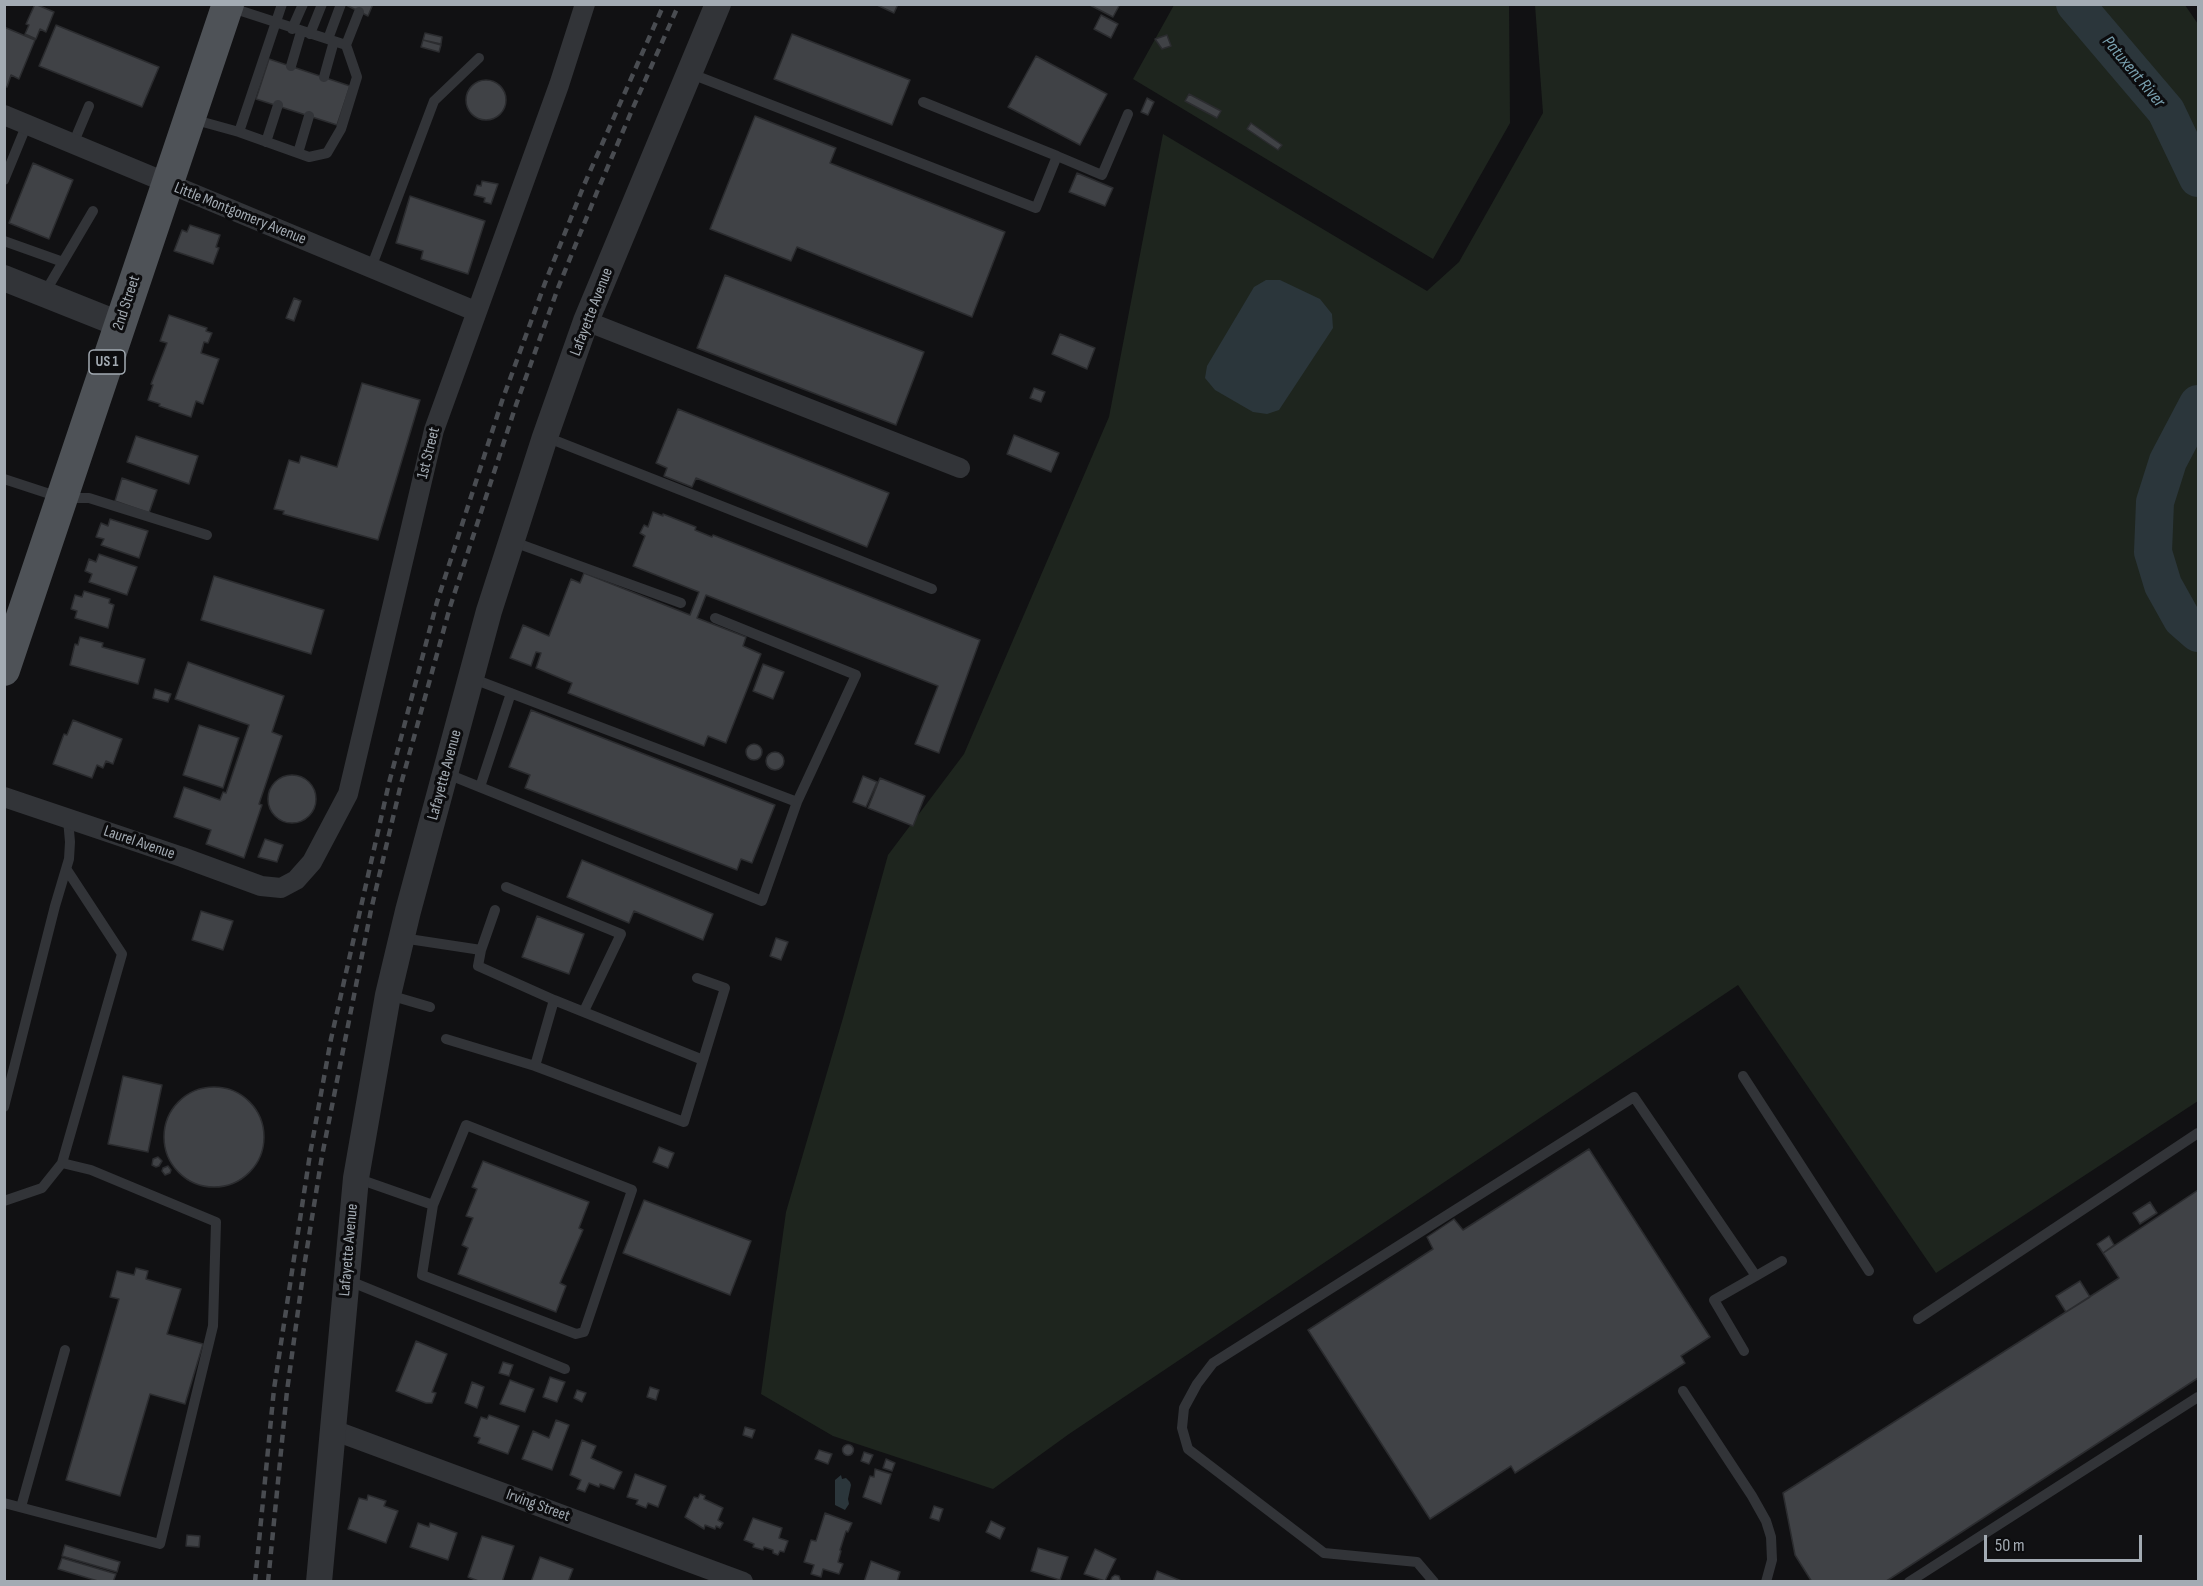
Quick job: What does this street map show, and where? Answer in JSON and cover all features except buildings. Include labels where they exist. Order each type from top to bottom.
[{"type":"main road","name":"2nd Street","points":[[4,670],[227,6]]},
{"type":"street","name":"1st Street","points":[[274,888],[281,888],[305,872],[326,839],[348,794],[434,430],[559,85],[585,4]]},
{"type":"street","name":"Lafayette Avenue","points":[[319,1581],[356,1178],[388,994],[402,938],[471,678],[511,541],[545,437],[586,321],[718,4]]},
{"type":"street","name":"Little Montgomery Avenue","points":[[4,115],[476,311]]},
{"type":"street","points":[[4,278],[120,324]]},
{"type":"street","points":[[586,321],[960,468]]},
{"type":"street","name":"Laurel Avenue","points":[[4,797],[261,886],[274,888]]},
{"type":"street","name":"Irving Street","points":[[333,1430],[743,1581]]},
{"type":"lane","points":[[239,132],[282,4]]},
{"type":"lane","points":[[291,66],[301,32],[303,4]]},
{"type":"lane","points":[[301,32],[322,4]]},
{"type":"lane","points":[[324,77],[341,4]]},
{"type":"lane","points":[[227,6],[346,45]]},
{"type":"lane","points":[[189,118],[239,132],[309,157],[327,153],[341,129],[357,77],[346,45],[359,12]]},
{"type":"lane","points":[[371,268],[434,101],[479,58]]},
{"type":"lane","points":[[689,73],[1036,208],[1057,156]]},
{"type":"lane","points":[[923,102],[1102,175],[1128,114]]},
{"type":"lane","points":[[266,142],[278,105]]},
{"type":"lane","points":[[73,144],[89,106]]},
{"type":"lane","points":[[298,153],[309,116]]},
{"type":"lane","points":[[4,180],[27,124]]},
{"type":"lane","points":[[44,294],[93,211]]},
{"type":"lane","points":[[4,241],[63,262]]},
{"type":"lane","points":[[545,437],[932,589]]},
{"type":"lane","points":[[4,479],[62,498],[88,498],[207,535]]},
{"type":"lane","points":[[511,541],[681,603]]},
{"type":"lane","points":[[445,773],[762,901],[797,802],[856,675],[715,618]]},
{"type":"lane","points":[[471,678],[797,802]]},
{"type":"lane","points":[[480,787],[511,693]]},
{"type":"lane","points":[[4,1107],[55,906],[67,870],[70,842],[68,819]]},
{"type":"lane","points":[[4,1201],[42,1188],[62,1162],[122,954],[67,870]]},
{"type":"lane","points":[[506,887],[621,934],[584,1011]]},
{"type":"lane","points":[[495,910],[478,966],[554,1000],[703,1060]]},
{"type":"lane","points":[[402,938],[481,950]]},
{"type":"lane","points":[[446,1039],[535,1066],[684,1122],[725,988],[697,978]]},
{"type":"lane","points":[[388,994],[430,1007]]},
{"type":"lane","points":[[535,1066],[554,1000]]},
{"type":"lane","points":[[1743,1076],[1869,1271]]},
{"type":"lane","points":[[1434,1581],[1417,1562],[1324,1553],[1188,1449],[1182,1428],[1184,1408],[1197,1384],[1213,1363],[1634,1097],[1756,1276]]},
{"type":"lane","points":[[466,1125],[632,1190],[584,1332],[576,1334],[422,1275],[433,1205],[466,1125]]},
{"type":"lane","points":[[1918,1318],[2199,1134]]},
{"type":"lane","points":[[4,1503],[160,1544],[213,1326],[216,1222],[91,1170],[62,1162]]},
{"type":"lane","points":[[356,1178],[433,1205]]},
{"type":"lane","points":[[1744,1351],[1714,1300],[1782,1261]]},
{"type":"lane","points":[[346,1280],[565,1369]]},
{"type":"lane","points":[[21,1507],[65,1350]]},
{"type":"lane","points":[[1683,1390],[1766,1521],[1771,1537],[1772,1560],[1766,1581]]},
{"type":"lane","points":[[1909,1581],[2199,1397]]},
{"type":"shaded area","points":[[1174,5],[1509,5],[1510,123],[1433,259],[1133,79]]},
{"type":"shaded area","points":[[1535,5],[2185,5],[2198,24],[2198,1101],[1936,1273],[1738,985],[1069,1434],[993,1489],[833,1436],[761,1394],[786,1212],[888,855],[964,754],[1109,417],[1163,134],[1427,291],[1459,262],[1543,113]]},
{"type":"shaded area","points":[[1266,280],[1280,280],[1320,299],[1332,314],[1333,328],[1279,410],[1267,414],[1253,412],[1215,390],[1205,378],[1207,366],[1254,287]]},
{"type":"shaded area","points":[[841,1475],[842,1479],[846,1478],[851,1485],[849,1504],[845,1510],[835,1505],[835,1480]]},
{"type":"waterway","name":"Patuxent River","points":[[2075,4],[2166,111],[2198,178]]},
{"type":"waterway","name":"Patuxent River","points":[[2198,404],[2168,461],[2155,502],[2153,552],[2163,585],[2182,619],[2198,633]]},
{"type":"railway","points":[[255,1582],[274,1389],[310,1154],[331,1039],[389,783],[437,602],[502,401],[584,185],[664,4]]},
{"type":"railway","points":[[268,1582],[287,1391],[322,1156],[371,910],[401,784],[450,607],[516,405],[558,288],[597,192],[679,4]]}]
